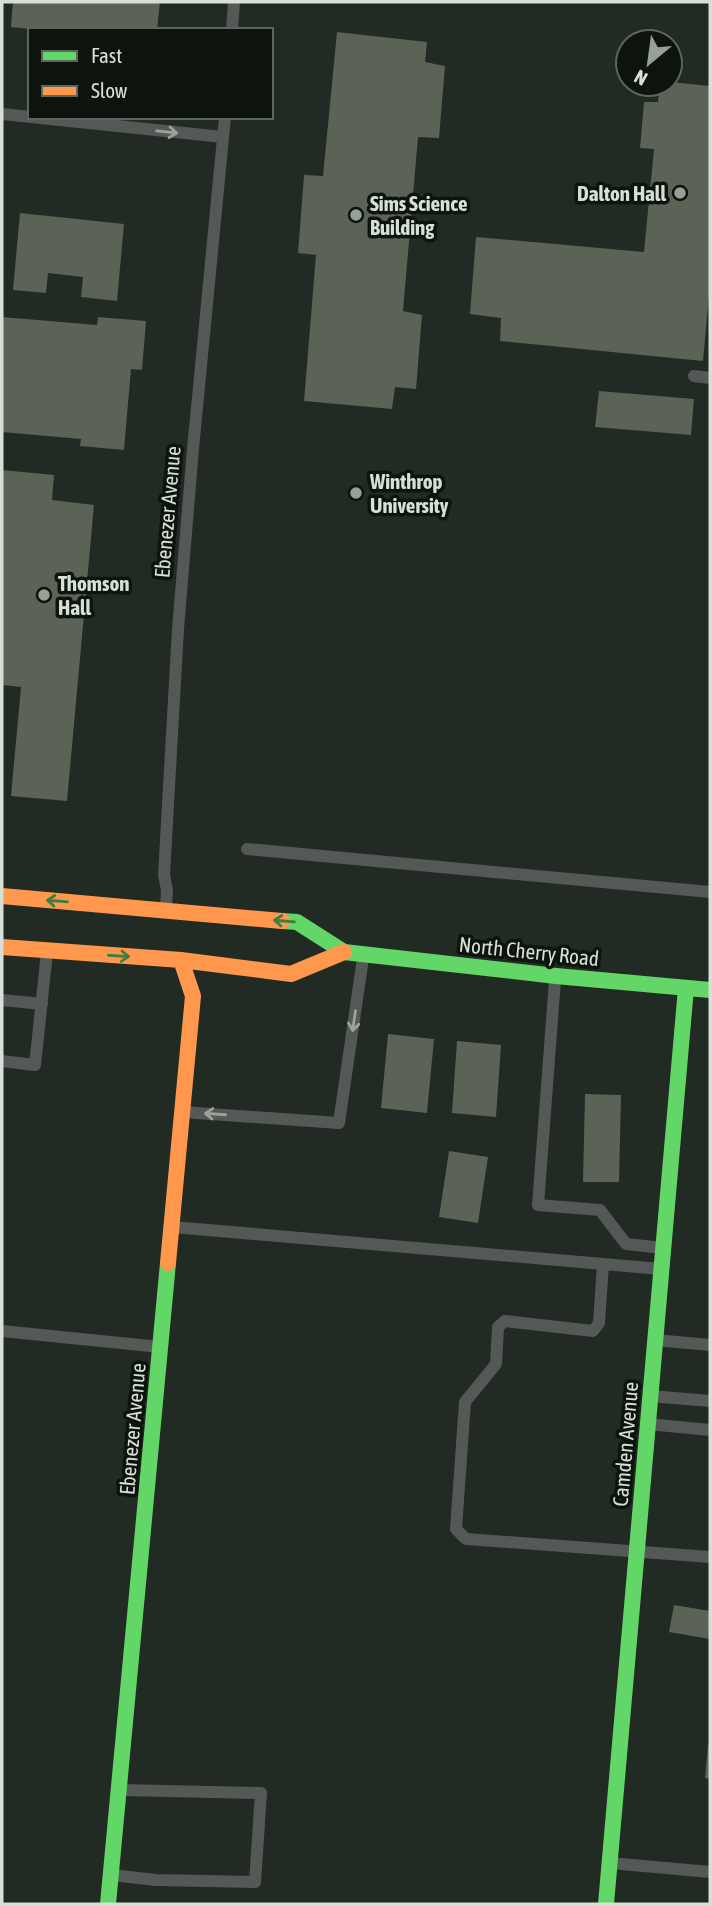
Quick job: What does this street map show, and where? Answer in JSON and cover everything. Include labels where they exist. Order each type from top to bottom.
[{"type":"street","name":"North Cherry Road","points":[[2,896],[297,922],[344,952],[710,990]]},
{"type":"street","name":"North Cherry Road","points":[[2,947],[181,960],[291,974],[344,952]]},
{"type":"street","name":"Ebenezer Avenue","points":[[108,1904],[193,996],[181,960]]},
{"type":"street","name":"Camden Avenue","points":[[606,1904],[686,988]]},
{"type":"lane","points":[[232,28],[234,2]]},
{"type":"lane","points":[[2,114],[28,117]]},
{"type":"lane","points":[[50,119],[223,137]]},
{"type":"lane","name":"Ebenezer Avenue","points":[[166,911],[167,890],[164,875],[178,629],[225,119]]},
{"type":"lane","points":[[694,376],[710,378]]},
{"type":"lane","points":[[247,849],[710,892]]},
{"type":"lane","points":[[2,1061],[35,1065],[47,952]]},
{"type":"lane","points":[[183,1112],[339,1124],[363,954]]},
{"type":"lane","points":[[556,976],[538,1205],[600,1210],[626,1244],[663,1248]]},
{"type":"lane","points":[[2,1000],[42,1004]]},
{"type":"lane","points":[[172,1227],[661,1269]]},
{"type":"lane","points":[[603,1264],[599,1323],[593,1331],[505,1321],[498,1326],[496,1364],[465,1402],[456,1529],[466,1539],[710,1557]]},
{"type":"lane","points":[[2,1331],[160,1347]]},
{"type":"lane","points":[[655,1340],[710,1345]]},
{"type":"lane","points":[[650,1396],[710,1401]]},
{"type":"lane","points":[[648,1423],[710,1430]]},
{"type":"lane","points":[[111,1875],[156,1880],[255,1882],[261,1793],[120,1790]]},
{"type":"lane","points":[[610,1863],[710,1872]]},
{"type":"building","points":[[13,2],[160,2],[157,28],[11,27]]},
{"type":"building","name":"Sims Science Building","points":[[337,32],[427,42],[425,62],[445,66],[439,138],[418,137],[403,311],[422,315],[416,389],[395,387],[392,409],[304,401],[316,255],[298,253],[304,175],[323,176]]},
{"type":"building","name":"Dalton Hall","points":[[684,83],[710,86],[710,284],[703,361],[500,341],[501,318],[470,314],[476,237],[644,252],[654,149],[640,148],[644,102],[658,102],[658,98],[684,98]]},
{"type":"building","points":[[20,213],[124,224],[117,301],[81,297],[83,277],[48,273],[46,293],[13,290]]},
{"type":"building","points":[[2,317],[97,325],[98,317],[146,321],[142,370],[131,369],[124,450],[80,446],[81,439],[2,432]]},
{"type":"building","points":[[599,391],[694,399],[691,435],[595,427]]},
{"type":"building","name":"Thomson Hall","points":[[2,470],[54,475],[52,500],[94,505],[67,801],[11,796],[21,687],[2,685]]},
{"type":"building","points":[[388,1034],[434,1039],[427,1113],[381,1108]]},
{"type":"building","points":[[457,1041],[501,1045],[496,1117],[452,1113]]},
{"type":"building","points":[[585,1094],[621,1095],[619,1182],[583,1182]]},
{"type":"building","points":[[449,1151],[488,1157],[478,1223],[439,1217]]},
{"type":"building","points":[[674,1605],[710,1611],[710,1639],[669,1632]]},
{"type":"building","points":[[710,1745],[710,1779],[705,1778]]},
{"type":"traffic: fast","points":[[282,921],[297,922],[344,952],[710,990]]},
{"type":"traffic: fast","points":[[606,1904],[686,988]]},
{"type":"traffic: fast","points":[[108,1904],[168,1263]]},
{"type":"traffic: slow","points":[[2,896],[282,921]]},
{"type":"traffic: slow","points":[[2,947],[181,960],[291,974],[344,952]]},
{"type":"traffic: slow","points":[[168,1263],[193,996],[181,960]]},
{"type":"place","name":"Dalton Hall","points":[[680,193]]},
{"type":"place","name":"Sims Science Building","points":[[356,215]]},
{"type":"place","name":"Winthrop University","points":[[356,493]]},
{"type":"place","name":"Thomson Hall","points":[[44,595]]}]
